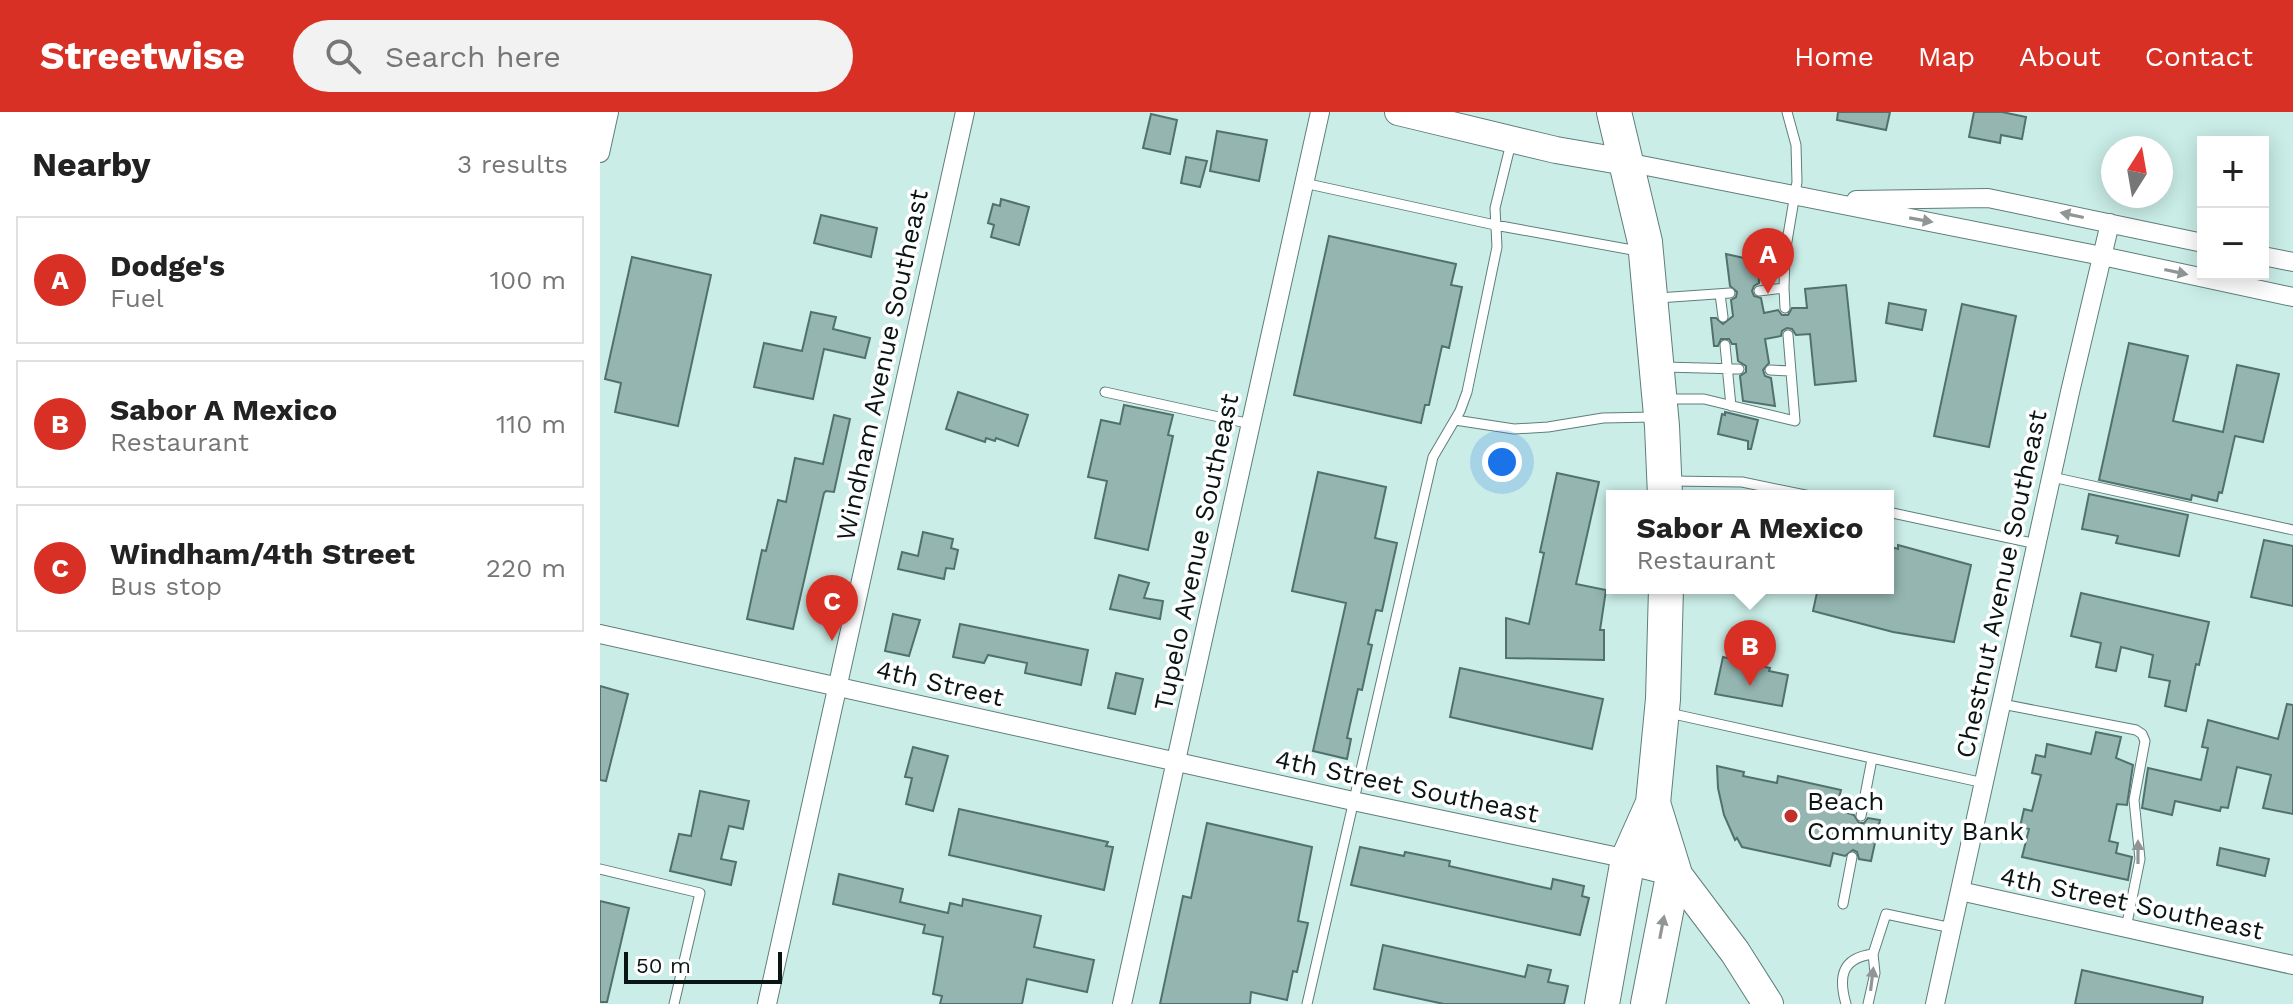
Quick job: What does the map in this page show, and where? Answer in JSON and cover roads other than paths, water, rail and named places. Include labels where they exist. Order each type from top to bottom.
[{"type":"highway","points":[[1614,112],[1646,253],[1665,488]]},
{"type":"highway","points":[[1602,1004],[1628,859],[1653,803],[1662,712],[1666,594]]},
{"type":"highway","points":[[1648,1004],[1674,871],[1653,803]]},
{"type":"main road","points":[[1628,859],[1674,871],[1735,952],[1768,1004]]},
{"type":"street","points":[[601,145],[609,112]]},
{"type":"street","name":"Windham Avenue Southeast","points":[[767,1004],[965,112]]},
{"type":"street","name":"Tupelo Avenue Southeast","points":[[1122,1004],[1320,112]]},
{"type":"street","points":[[1398,112],[1511,139],[2293,297]]},
{"type":"street","points":[[1817,201],[1988,198],[2197,242]]},
{"type":"street","name":"Chestnut Avenue Southeast","points":[[1935,1004],[2110,223]]},
{"type":"street","points":[[2269,257],[2293,262]]},
{"type":"street","name":"4th Street","points":[[600,634],[1176,762]]},
{"type":"street","name":"4th Street Southeast","points":[[1176,762],[1628,859]]},
{"type":"street","name":"4th Street Southeast","points":[[1960,891],[2293,965]]},
{"type":"lane","points":[[1785,308],[1785,253],[1797,182],[1796,145],[1787,112]]},
{"type":"lane","points":[[1307,1004],[1433,457],[1467,392],[1497,247],[1495,208],[1511,139]]},
{"type":"lane","points":[[1304,183],[1495,225],[1646,253]]},
{"type":"lane","points":[[1759,291],[1784,288]]},
{"type":"lane","points":[[1650,298],[1725,293],[1723,317]]},
{"type":"lane","points":[[1659,394],[1704,399],[1795,421],[1788,335]]},
{"type":"lane","points":[[1725,345],[1731,406]]},
{"type":"lane","points":[[1455,420],[1514,429],[1603,418],[1727,368],[1739,369]]},
{"type":"lane","points":[[1770,370],[1791,371]]},
{"type":"lane","points":[[1105,392],[1251,424]]},
{"type":"lane","points":[[2052,477],[2293,530]]},
{"type":"lane","points":[[1665,488],[1742,482],[1781,490]]},
{"type":"lane","points":[[1894,513],[2037,544]]},
{"type":"lane","points":[[2002,704],[2136,730],[2142,734],[2145,741],[2134,800],[2140,859],[2126,928]]},
{"type":"lane","points":[[1662,712],[1984,783]]},
{"type":"lane","points":[[1861,816],[1872,759]]},
{"type":"lane","points":[[1843,904],[1852,857]]},
{"type":"lane","points":[[600,869],[700,893],[674,1004]]},
{"type":"lane","points":[[1868,1004],[1875,973],[1873,954],[1886,914],[1952,928]]},
{"type":"lane","points":[[1846,1004],[1845,969],[1851,959],[1873,954]]},
{"type":"place","name":"Dodge's","points":[[1768,294]]},
{"type":"place","name":"Windham/4th Street","points":[[832,641]]},
{"type":"place","name":"Sabor A Mexico","points":[[1750,686]]},
{"type":"place","name":"Beach Community Bank","points":[[1791,816]]}]
